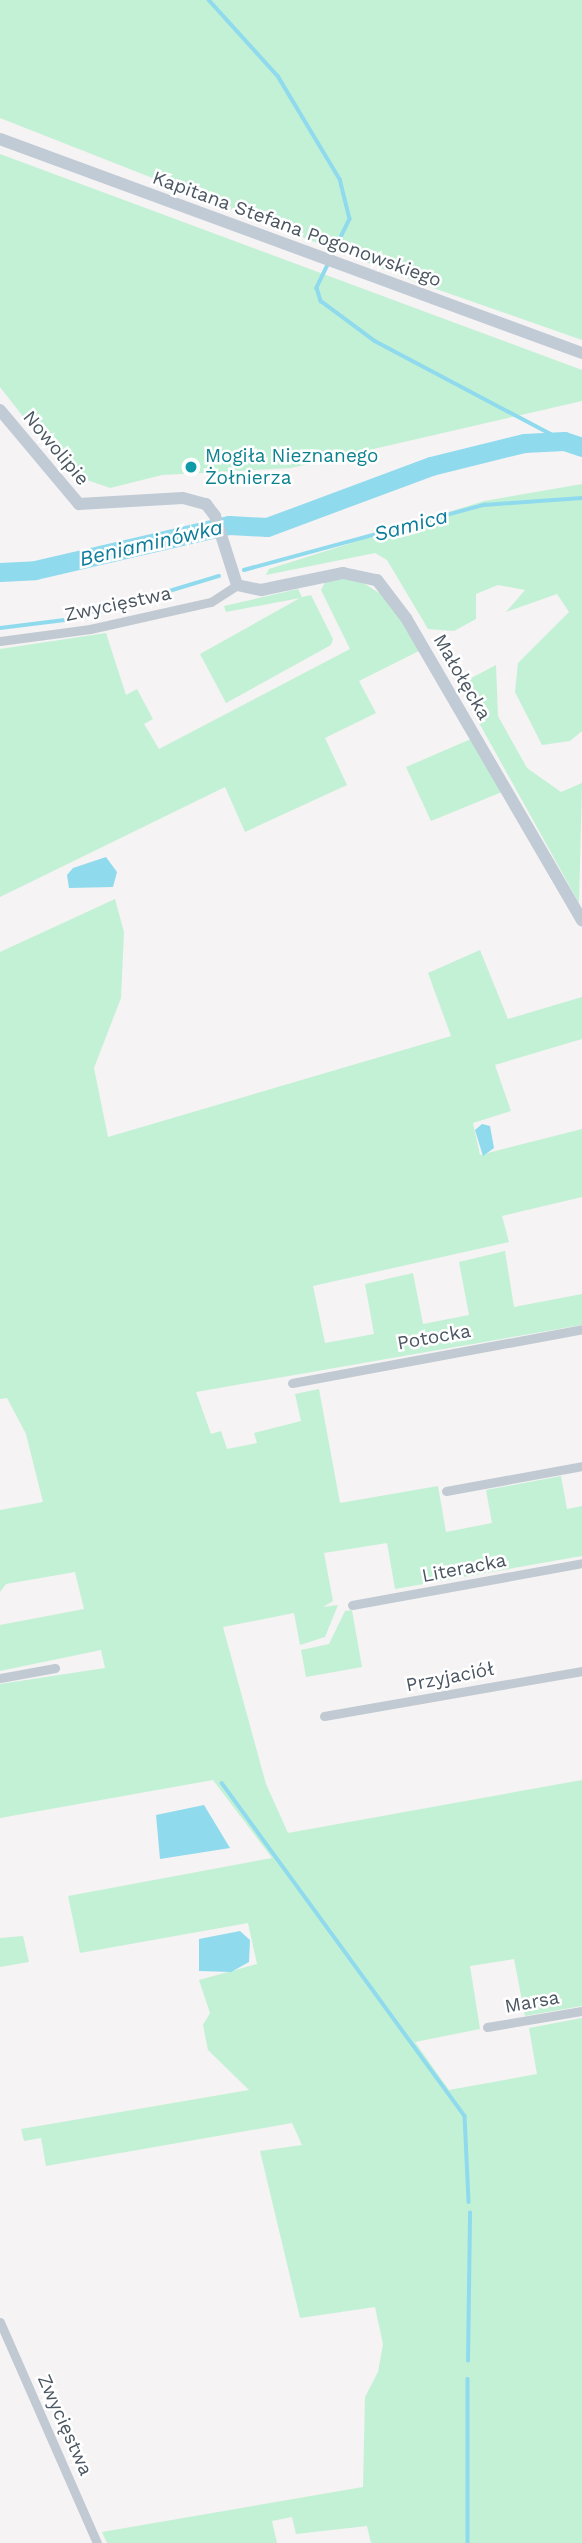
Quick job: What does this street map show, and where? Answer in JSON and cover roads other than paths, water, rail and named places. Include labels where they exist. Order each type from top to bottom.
[{"type":"street","name":"Kapitana Stefana Pogonowskiego","points":[[0,139],[337,266],[582,353]]},
{"type":"street","name":"Nowolipie","points":[[0,411],[79,504],[195,499],[215,516],[237,585]]},
{"type":"street","name":"Małołęcka","points":[[237,585],[261,590],[363,573],[388,591],[582,921]]},
{"type":"street","name":"Zwycięstwa","points":[[0,641],[90,629],[211,602],[237,585]]},
{"type":"street","name":"Potocka","points":[[292,1383],[582,1329]]},
{"type":"street","points":[[446,1491],[582,1466]]},
{"type":"street","name":"Literacka","points":[[352,1605],[582,1563]]},
{"type":"street","points":[[0,1678],[55,1668]]},
{"type":"street","name":"Przyjaciół","points":[[324,1716],[582,1671]]},
{"type":"street","name":"Marsa","points":[[488,2027],[582,2011]]},
{"type":"street","name":"Zwycięstwa","points":[[0,2322],[97,2543]]},
{"type":"water","points":[[106,857],[117,872],[113,887],[69,888],[67,875],[73,868]]},
{"type":"water","points":[[482,1124],[490,1126],[494,1148],[483,1156],[475,1130]]},
{"type":"water","points":[[204,1805],[230,1848],[160,1859],[156,1815]]},
{"type":"water","points":[[240,1931],[250,1940],[249,1962],[231,1972],[199,1971],[199,1939]]},
{"type":"waterway","points":[[209,0],[278,76],[340,179],[350,219],[332,256]]},
{"type":"waterway","points":[[329,263],[317,288],[321,301],[375,341],[564,441]]},
{"type":"waterway","name":"Beniaminówka","points":[[0,572],[35,570],[229,525],[267,527],[431,466],[524,443],[564,441],[582,447]]},
{"type":"waterway","name":"Samica","points":[[244,570],[484,505],[582,498]]},
{"type":"waterway","name":"Samica","points":[[0,628],[80,618],[219,576]]},
{"type":"waterway","points":[[222,1783],[465,2116],[469,2202]]},
{"type":"waterway","points":[[468,2361],[470,2213]]},
{"type":"waterway","points":[[468,2379],[468,2543]]},
{"type":"place","name":"Mogiła Nieznanego Żołnierza","points":[[191,467]]}]
